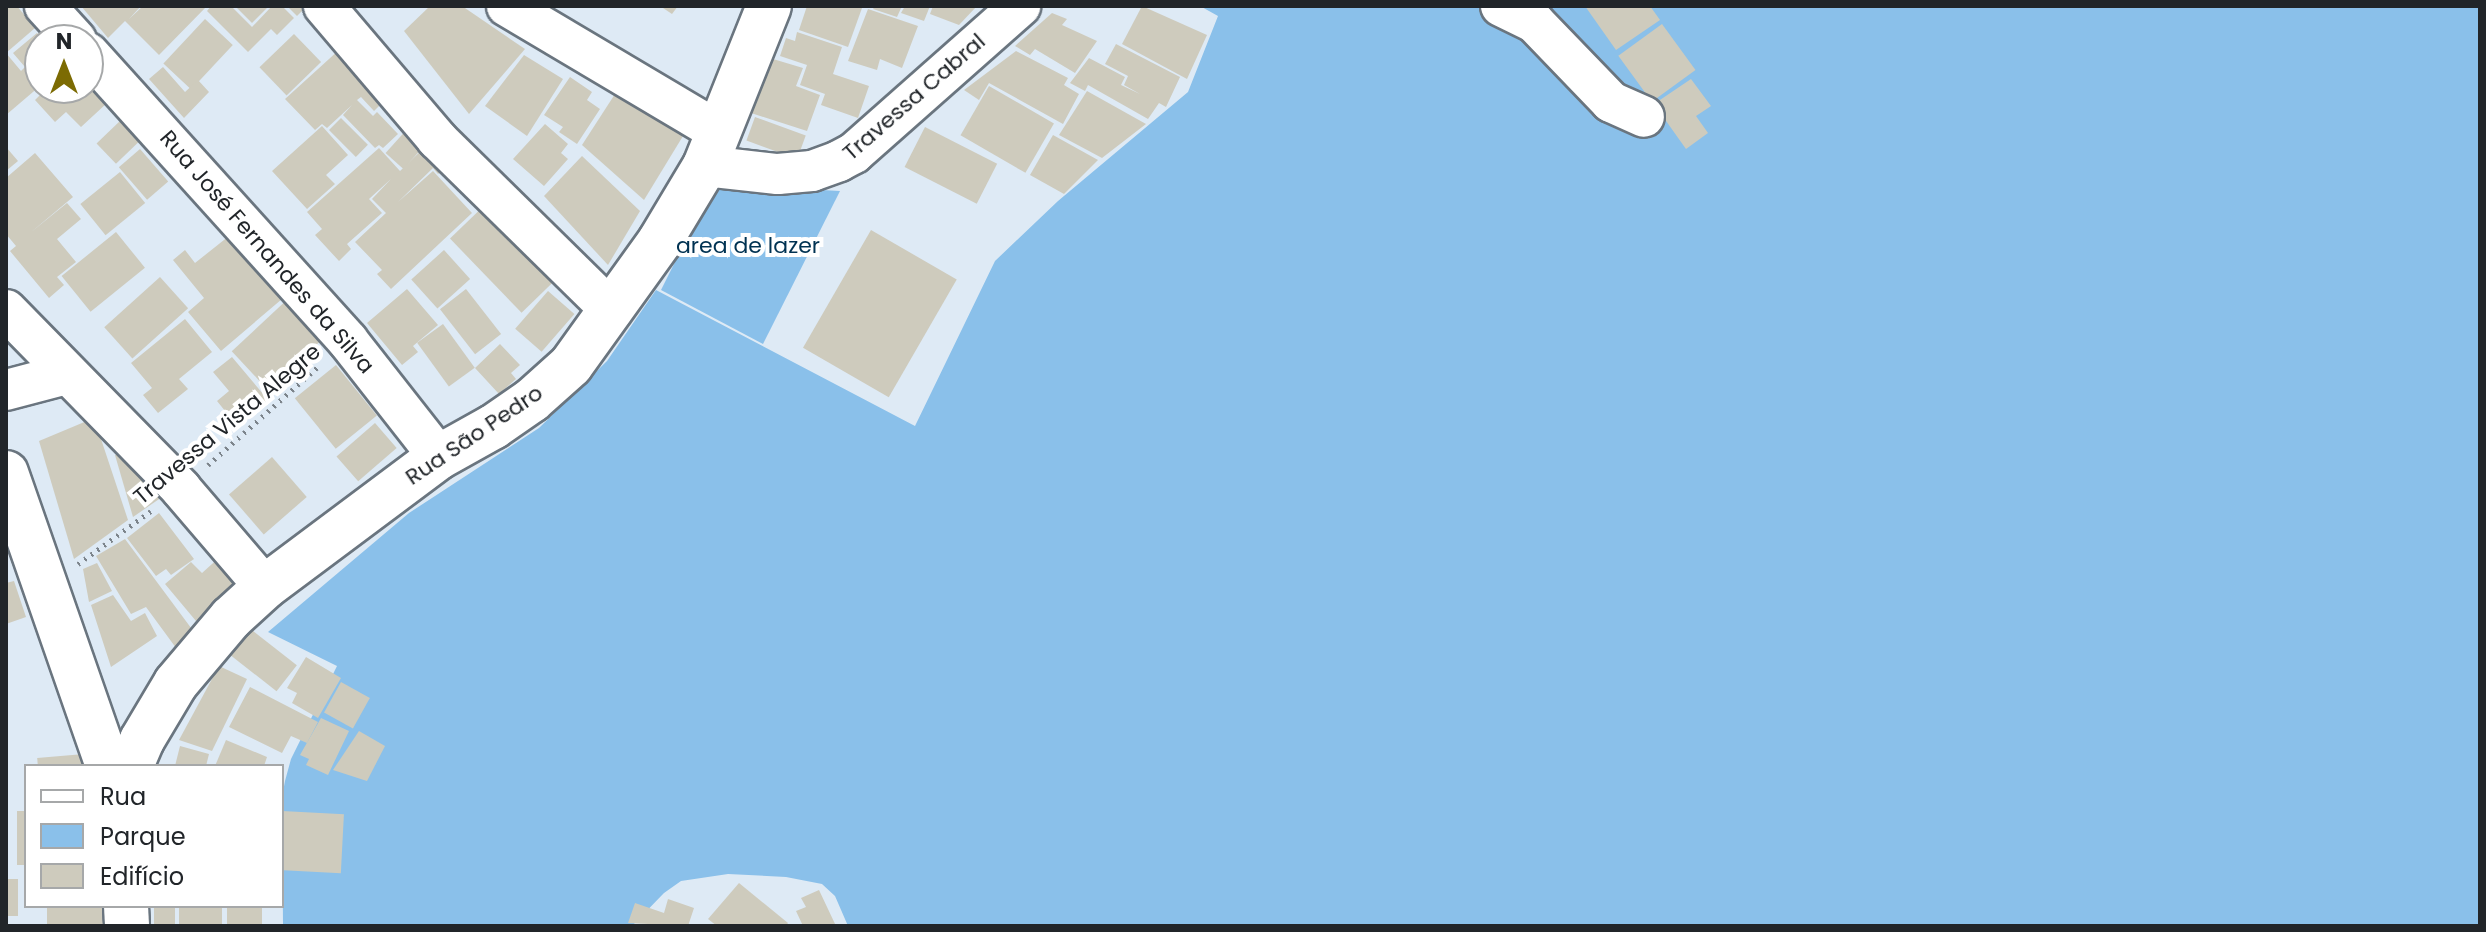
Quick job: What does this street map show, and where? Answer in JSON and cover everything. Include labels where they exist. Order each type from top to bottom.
[{"type":"street","points":[[45,6],[61,24]]},
{"type":"street","points":[[324,6],[437,139],[612,311]]},
{"type":"street","points":[[507,6],[712,149]]},
{"type":"street","name":"Rua São Pedro","points":[[132,764],[142,740],[176,683],[231,618],[265,587],[439,457],[493,427],[532,400],[571,365],[660,241],[712,149],[769,6]]},
{"type":"street","name":"Travessa Cabral","points":[[712,149],[778,174],[812,171],[839,161],[854,153],[1020,6]]},
{"type":"street","points":[[1501,6],[1534,22],[1611,102],[1644,117]]},
{"type":"street","name":"Rua José Fernandes da Silva","points":[[104,71],[348,341],[439,457]]},
{"type":"street","points":[[6,310],[181,489],[265,587]]},
{"type":"street","points":[[6,390],[67,374]]},
{"type":"street","points":[[6,473],[107,764]]},
{"type":"path","name":"Travessa Vista Alegre","points":[[48,587],[181,489],[348,341]]},
{"type":"green space","points":[[1200,6],[2480,6],[2480,926],[848,926],[835,896],[822,884],[786,877],[728,874],[681,881],[664,893],[632,926],[283,926],[285,781],[291,759],[337,666],[268,632],[409,513],[539,428],[607,361],[656,290],[915,426],[995,261],[1058,201],[1188,92],[1218,16]]},
{"type":"green space","name":"area de lazer","points":[[728,185],[840,191],[763,344],[661,290],[705,202],[717,188]]},
{"type":"building","points":[[6,6],[17,6],[32,24],[24,24],[24,37],[6,53]]},
{"type":"building","points":[[81,6],[141,6],[129,19],[143,6],[207,6],[159,55],[125,21],[108,38],[104,33],[104,24],[96,24]]},
{"type":"building","points":[[211,6],[231,6],[252,27],[272,6],[282,6],[294,18],[277,35],[271,29],[248,52],[207,11]]},
{"type":"building","points":[[235,6],[269,6],[252,23]]},
{"type":"building","points":[[287,6],[307,6],[297,16]]},
{"type":"building","points":[[430,6],[462,6],[525,49],[469,114],[404,31]]},
{"type":"building","points":[[660,6],[678,6],[672,14]]},
{"type":"building","points":[[807,6],[862,8],[848,47],[799,30]]},
{"type":"building","points":[[875,6],[902,6],[897,17],[873,9]]},
{"type":"building","points":[[905,6],[930,6],[924,21],[901,13]]},
{"type":"building","points":[[933,6],[977,6],[959,25],[930,14]]},
{"type":"building","points":[[1142,6],[1207,35],[1187,79],[1122,44]]},
{"type":"building","points":[[1585,6],[1650,6],[1660,20],[1616,50]]},
{"type":"building","points":[[868,9],[918,26],[902,68],[880,59],[877,70],[848,61]]},
{"type":"building","points":[[1052,13],[1067,19],[1062,25],[1097,41],[1075,73],[1035,49],[1030,55],[1015,46]]},
{"type":"building","points":[[205,19],[233,45],[191,90],[163,64]]},
{"type":"building","points":[[1662,24],[1696,70],[1652,102],[1618,56]]},
{"type":"building","points":[[797,32],[842,47],[833,74],[869,86],[858,118],[821,105],[825,94],[800,85],[807,65],[780,56],[786,38],[795,41]]},
{"type":"building","points":[[294,34],[321,62],[287,95],[259,67]]},
{"type":"building","points":[[24,44],[24,66],[13,53]]},
{"type":"building","points":[[1116,44],[1180,77],[1166,107],[1159,103],[1148,119],[1088,85],[1085,91],[1070,83],[1089,58],[1125,77],[1121,85],[1140,94],[1124,85],[1128,76],[1105,64]]},
{"type":"building","points":[[340,49],[387,98],[374,111],[361,97],[357,100],[373,116],[377,112],[398,134],[383,148],[379,145],[375,148],[343,115],[352,105],[327,128],[322,124],[315,130],[285,99]]},
{"type":"building","points":[[1016,51],[1068,78],[1064,85],[1079,94],[1063,124],[989,83],[979,100],[964,90]]},
{"type":"building","points":[[6,53],[21,71],[24,68],[24,100],[6,115]]},
{"type":"building","points":[[524,55],[563,79],[527,136],[485,106]]},
{"type":"building","points":[[773,59],[803,68],[796,86],[820,95],[807,131],[751,113]]},
{"type":"building","points":[[163,67],[185,92],[198,80],[209,92],[184,118],[149,79]]},
{"type":"building","points":[[570,77],[592,92],[587,100],[600,109],[577,144],[559,132],[563,127],[544,115]]},
{"type":"building","points":[[1691,79],[1711,106],[1696,116],[1708,133],[1686,149],[1654,104]]},
{"type":"building","points":[[989,86],[1054,123],[1025,173],[960,135]]},
{"type":"building","points":[[1087,91],[1146,124],[1102,158],[1059,135]]},
{"type":"building","points":[[615,94],[683,136],[644,200],[582,145]]},
{"type":"building","points":[[104,100],[107,103],[81,127],[66,112],[55,122],[39,104],[104,104]]},
{"type":"building","points":[[755,117],[806,135],[797,159],[746,140]]},
{"type":"building","points":[[341,118],[368,145],[356,157],[329,130]]},
{"type":"building","points":[[121,120],[140,140],[116,164],[97,144]]},
{"type":"building","points":[[545,124],[568,144],[561,153],[568,159],[544,186],[513,159]]},
{"type":"building","points":[[322,126],[348,155],[326,175],[335,184],[307,209],[272,171]]},
{"type":"building","points":[[409,127],[427,143],[403,169],[386,153]]},
{"type":"building","points":[[925,127],[997,164],[977,204],[905,167]]},
{"type":"building","points":[[1053,135],[1098,160],[1064,194],[1030,175]]},
{"type":"building","points":[[426,146],[446,167],[438,174],[433,168],[398,202],[433,171],[472,213],[391,289],[377,274],[382,270],[355,242],[386,213],[372,199],[391,179],[369,199],[382,213],[347,244],[351,249],[339,261],[315,235],[322,229],[307,212],[379,148],[400,171]]},
{"type":"building","points":[[6,147],[18,161],[6,171]]},
{"type":"building","points":[[140,149],[168,181],[147,200],[119,167]]},
{"type":"building","points":[[35,153],[73,197],[30,233],[67,203],[81,219],[57,239],[76,262],[57,277],[64,285],[49,298],[10,251],[16,246],[6,234],[6,178]]},
{"type":"building","points":[[582,156],[640,211],[608,265],[544,196]]},
{"type":"building","points":[[120,172],[145,203],[106,235],[80,204]]},
{"type":"building","points":[[491,199],[563,273],[522,313],[450,239]]},
{"type":"building","points":[[871,230],[957,280],[889,397],[803,348]]},
{"type":"building","points":[[116,232],[145,268],[91,312],[62,276]]},
{"type":"building","points":[[229,236],[282,299],[221,351],[188,312],[204,298],[173,260],[185,250],[195,263]]},
{"type":"building","points":[[444,250],[470,279],[437,308],[411,279]]},
{"type":"building","points":[[160,277],[188,308],[132,358],[104,327]]},
{"type":"building","points":[[407,289],[438,325],[413,346],[418,352],[402,365],[367,323]]},
{"type":"building","points":[[466,289],[501,334],[475,354],[440,309]]},
{"type":"building","points":[[548,291],[574,314],[542,352],[515,329]]},
{"type":"building","points":[[291,296],[327,335],[268,390],[232,351]]},
{"type":"building","points":[[185,319],[212,352],[179,379],[188,389],[158,413],[143,395],[152,388],[131,363]]},
{"type":"building","points":[[443,324],[475,368],[449,386],[417,343]]},
{"type":"building","points":[[500,344],[520,365],[511,373],[516,379],[499,394],[475,368]]},
{"type":"building","points":[[232,357],[269,401],[238,427],[217,401],[229,391],[213,372]]},
{"type":"building","points":[[336,365],[377,416],[336,449],[295,398]]},
{"type":"building","points":[[94,418],[128,520],[74,559],[39,441]]},
{"type":"building","points":[[375,423],[397,448],[358,481],[337,456]]},
{"type":"building","points":[[128,449],[165,495],[133,517],[115,455]]},
{"type":"building","points":[[272,457],[307,497],[264,534],[229,494]]},
{"type":"building","points":[[159,513],[194,559],[171,575],[166,569],[156,576],[127,538]]},
{"type":"building","points":[[125,539],[197,636],[179,652],[146,607],[131,614],[96,556]]},
{"type":"building","points":[[222,555],[244,580],[196,621],[165,584],[191,562],[202,573]]},
{"type":"building","points":[[97,563],[112,591],[89,602],[83,569]]},
{"type":"building","points":[[14,581],[26,617],[6,624],[6,583]]},
{"type":"building","points":[[113,595],[131,621],[145,613],[157,636],[111,667],[91,605]]},
{"type":"building","points":[[248,627],[297,665],[277,691],[228,653]]},
{"type":"building","points":[[306,657],[341,678],[318,718],[292,703],[297,693],[287,688]]},
{"type":"building","points":[[219,666],[247,679],[212,751],[179,740]]},
{"type":"building","points":[[341,682],[370,698],[353,729],[324,713]]},
{"type":"building","points":[[250,687],[318,722],[307,743],[291,736],[282,753],[229,727]]},
{"type":"building","points":[[321,718],[349,731],[328,775],[306,765],[309,759],[300,755]]},
{"type":"building","points":[[359,731],[385,746],[367,781],[333,770]]},
{"type":"building","points":[[226,740],[267,757],[265,764],[216,764]]},
{"type":"building","points":[[180,746],[209,754],[206,764],[176,764]]},
{"type":"building","points":[[84,754],[85,764],[38,764],[37,758]]},
{"type":"building","points":[[17,811],[24,811],[24,865],[17,865]]},
{"type":"building","points":[[284,811],[344,814],[341,873],[284,870]]},
{"type":"building","points":[[6,879],[18,879],[18,916],[6,916]]},
{"type":"building","points":[[739,883],[788,923],[786,926],[717,926],[708,919]]},
{"type":"building","points":[[819,890],[836,926],[803,926],[796,911],[806,907],[801,898]]},
{"type":"building","points":[[668,899],[694,908],[688,926],[628,923],[635,903],[664,913]]},
{"type":"building","points":[[47,908],[107,908],[107,926],[47,926]]},
{"type":"building","points":[[154,908],[175,908],[175,926],[154,926]]},
{"type":"building","points":[[179,908],[222,908],[222,926],[179,926]]},
{"type":"building","points":[[227,908],[262,908],[262,926],[227,926]]}]
